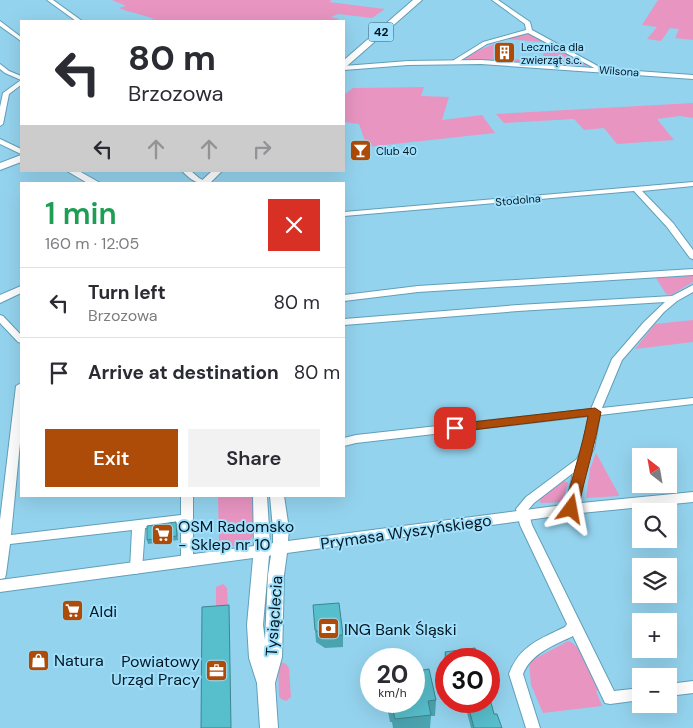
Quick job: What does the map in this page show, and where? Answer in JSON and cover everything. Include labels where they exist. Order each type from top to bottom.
[{"type":"main road","name":"42","points":[[345,63],[418,0]]},
{"type":"main road","points":[[0,167],[20,158]]},
{"type":"street","points":[[50,0],[78,20]]},
{"type":"street","points":[[495,0],[528,23],[529,31],[602,70]]},
{"type":"street","points":[[0,23],[20,37]]},
{"type":"street","name":"Wilsona","points":[[456,61],[485,43],[529,31]]},
{"type":"street","name":"Wilsona","points":[[345,68],[356,69],[402,63],[456,61],[693,77]]},
{"type":"street","points":[[3,70],[20,78]]},
{"type":"street","points":[[3,70],[6,88],[9,89]]},
{"type":"street","points":[[0,124],[4,97],[9,89],[20,83]]},
{"type":"street","points":[[0,140],[20,151]]},
{"type":"street","points":[[73,172],[93,182]]},
{"type":"street","points":[[187,172],[201,182]]},
{"type":"street","points":[[205,182],[217,172]]},
{"type":"street","name":"Stodolna","points":[[345,214],[693,184]]},
{"type":"street","points":[[636,190],[670,225],[693,256]]},
{"type":"street","points":[[345,298],[418,289],[693,272]]},
{"type":"street","points":[[571,509],[582,461],[588,448],[595,412],[622,352],[647,324],[674,299],[693,288]]},
{"type":"street","points":[[0,300],[20,290]]},
{"type":"street","points":[[345,322],[518,308],[674,299]]},
{"type":"street","points":[[0,318],[20,339]]},
{"type":"street","points":[[0,574],[20,397]]},
{"type":"street","points":[[345,442],[693,401]]},
{"type":"street","points":[[582,461],[530,500],[522,509],[523,516],[610,698],[632,695]]},
{"type":"street","points":[[187,562],[188,497]]},
{"type":"street","name":"Tysiąclecia","points":[[260,497],[263,526],[255,625],[258,658],[266,683],[269,728]]},
{"type":"street","name":"Tysiąclecia","points":[[266,683],[272,657],[276,575],[280,549],[281,529],[277,497]]},
{"type":"street","name":"Prymasa Wyszyńskiego","points":[[0,586],[571,509],[693,497]]},
{"type":"street","points":[[4,540],[188,519]]},
{"type":"street","points":[[136,569],[138,524]]},
{"type":"street","points":[[533,728],[516,674],[518,666],[529,654],[570,631],[574,625]]},
{"type":"street","points":[[677,689],[693,687]]},
{"type":"shaded area","points":[[112,0],[332,0],[329,2],[385,9],[372,18],[338,14],[331,17],[339,19],[336,20],[151,20],[154,19],[119,8],[126,6]]},
{"type":"shaded area","points":[[658,0],[693,0],[693,40],[675,38],[679,29],[670,28],[661,41],[647,39],[657,27],[642,25]]},
{"type":"shaded area","points":[[528,33],[588,64],[588,66],[465,59],[474,52],[502,41],[499,58],[543,61],[544,42],[506,39]]},
{"type":"shaded area","points":[[424,87],[421,96],[449,97],[442,120],[482,115],[495,133],[367,147],[359,124],[345,122],[345,94],[353,88]]},
{"type":"shaded area","points":[[693,103],[693,118],[680,116],[657,119],[674,140],[617,144],[604,128],[584,130],[574,119],[504,123],[496,114]]},
{"type":"shaded area","points":[[690,274],[693,274],[693,282],[671,295],[666,294],[656,278],[690,276]]},
{"type":"shaded area","points":[[693,320],[693,342],[635,349],[655,324]]},
{"type":"shaded area","points":[[596,453],[619,496],[586,498],[590,469]]},
{"type":"shaded area","points":[[564,481],[568,483],[562,502],[541,503],[539,499]]},
{"type":"shaded area","points":[[218,497],[256,497],[257,517],[255,531],[248,542],[242,545],[195,551],[194,543],[219,540]]},
{"type":"shaded area","points":[[223,584],[227,588],[228,609],[216,610],[216,587]]},
{"type":"shaded area","points":[[568,641],[578,648],[592,669],[600,689],[596,691],[602,706],[543,713],[531,685],[529,662]]},
{"type":"shaded area","points":[[278,661],[286,664],[289,668],[291,697],[286,701],[279,696]]},
{"type":"building","name":"OSM Radomsko - Sklep nr 10","points":[[176,522],[177,536],[147,540],[147,526]]},
{"type":"building","points":[[339,603],[343,635],[325,636],[315,630],[313,605]]},
{"type":"building","name":"Powiatowy Urząd Pracy","points":[[229,605],[231,728],[201,728],[202,607]]},
{"type":"building","points":[[429,669],[435,696],[435,700],[428,701],[431,715],[395,719],[394,713],[425,713],[425,670]]},
{"type":"building","points":[[470,713],[497,714],[502,728],[474,728]]},
{"type":"place","name":"Lecznica dla zwierząt s.c.","points":[[505,53]]},
{"type":"place","name":"Club 40","points":[[360,151]]},
{"type":"place","name":"OSM Radomsko - Sklep nr 10","points":[[162,535]]},
{"type":"place","name":"Aldi","points":[[73,611]]},
{"type":"place","name":"ING Bank Śląski","points":[[328,629]]},
{"type":"place","name":"Natura","points":[[38,660]]},
{"type":"place","name":"Powiatowy Urząd Pracy","points":[[216,670]]},
{"type":"route","points":[[455,428],[595,412],[588,448],[582,461],[571,509]]}]
